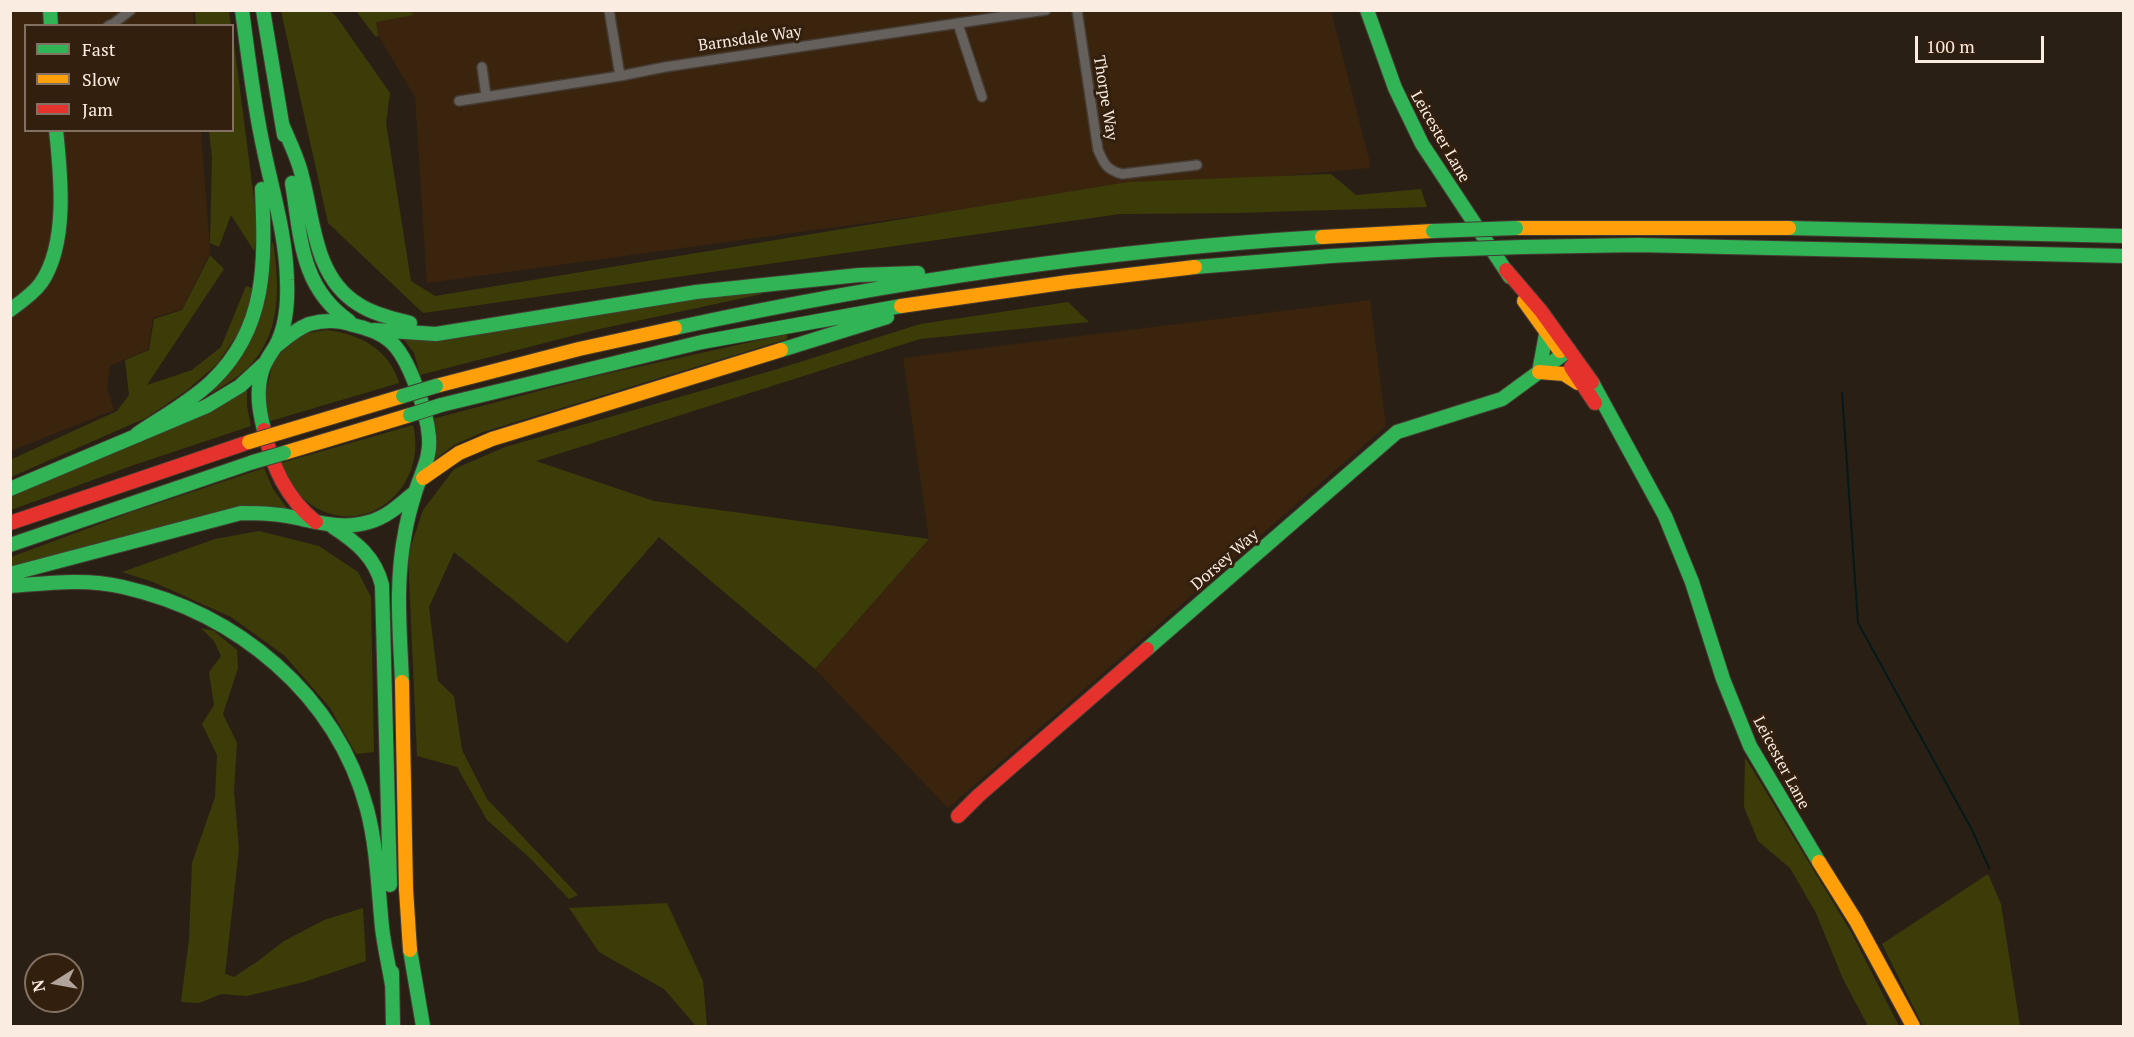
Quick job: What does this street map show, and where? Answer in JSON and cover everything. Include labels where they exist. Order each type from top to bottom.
[{"type":"main road","points":[[10,489],[137,434],[172,422],[225,396],[264,364],[275,347],[285,315],[287,280],[261,136],[242,10]]},
{"type":"main road","points":[[263,10],[300,230],[312,279],[318,294],[329,308],[353,323],[372,330],[397,348],[413,378],[430,443],[423,478],[415,492],[402,541],[399,566],[406,889],[411,957],[423,1026]]},
{"type":"main road","name":"Leicester Lane","points":[[1367,10],[1383,60],[1405,112],[1433,162],[1546,333],[1591,381],[1665,516],[1692,582],[1723,680],[1750,746],[1787,811],[1856,921],[1913,1026]]},
{"type":"main road","points":[[282,124],[304,181],[320,258],[332,280],[348,298],[376,314],[413,324],[440,325],[510,321]]},
{"type":"main road","points":[[10,310],[30,295],[40,283],[57,247],[61,224],[56,132]]},
{"type":"main road","points":[[137,434],[212,381],[235,354],[250,327],[261,292],[264,261],[261,136]]},
{"type":"main road","points":[[10,523],[249,442],[436,386],[580,349],[838,296],[1000,270],[1216,244],[1516,228],[1614,226],[1793,228],[2124,236]]},
{"type":"main road","points":[[10,545],[253,462],[441,405],[571,372],[752,332],[899,305],[1015,289],[1208,266],[1327,256],[1522,247],[1649,246],[2124,256]]},
{"type":"main road","points":[[372,330],[436,334],[756,284],[859,275],[1000,270]]},
{"type":"main road","name":"Leicester Lane","points":[[1506,270],[1541,311],[1566,352],[1583,387],[1620,437]]},
{"type":"main road","points":[[423,478],[459,453],[492,439],[898,313],[1015,289]]},
{"type":"main road","points":[[275,347],[309,324],[330,320],[353,323]]},
{"type":"main road","points":[[1546,333],[1539,372],[1566,374],[1583,387]]},
{"type":"main road","name":"Dorsey Way","points":[[958,816],[978,796],[1386,440],[1410,427],[1492,403],[1511,393],[1566,352]]},
{"type":"main road","points":[[264,364],[259,404],[271,453],[281,482],[289,495],[302,511],[316,522]]},
{"type":"main road","points":[[10,574],[242,513],[265,513],[333,527],[359,526],[378,520],[398,508],[415,492]]},
{"type":"main road","points":[[333,527],[364,549],[375,563],[382,585],[393,1026]]},
{"type":"main road","points":[[10,586],[47,582],[90,582],[122,586],[155,594],[208,615],[232,629],[255,644],[286,671],[333,730],[346,753],[362,792],[374,842],[382,929],[392,985]]},
{"type":"street","points":[[113,24],[131,10]]},
{"type":"street","points":[[609,10],[620,76]]},
{"type":"street","name":"Barnsdale Way","points":[[459,101],[665,67],[1046,10]]},
{"type":"street","name":"Thorpe Way","points":[[1077,10],[1098,150],[1103,161],[1111,171],[1122,174],[1197,165]]},
{"type":"street","points":[[958,24],[982,97]]},
{"type":"street","points":[[482,67],[486,96]]},
{"type":"shaded area","points":[[11,11],[193,11],[194,24],[24,24],[24,132],[201,132],[210,252],[182,309],[153,318],[148,349],[110,366],[107,388],[114,410],[11,451]]},
{"type":"shaded area","points":[[195,11],[229,11],[231,24],[196,24]]},
{"type":"shaded area","points":[[281,11],[330,11],[336,16],[390,93],[386,123],[411,281],[435,296],[1128,182],[1331,174],[1356,195],[1421,189],[1427,207],[1120,214],[423,313],[328,223]]},
{"type":"shaded area","points":[[356,11],[410,11],[414,15],[376,22],[378,37]]},
{"type":"shaded area","points":[[360,11],[1331,11],[1369,159],[1369,168],[1063,196],[427,283],[415,97],[373,27]]},
{"type":"shaded area","points":[[234,43],[258,230],[254,251],[231,215],[219,247],[210,243],[212,158],[209,132],[234,132]]},
{"type":"shaded area","points":[[273,241],[277,288],[270,334],[263,348],[249,366],[210,394],[235,367]]},
{"type":"shaded area","points":[[210,255],[224,269],[147,385],[192,370],[221,347],[246,286],[254,289],[241,329],[217,364],[186,391],[146,418],[11,477],[10,460],[117,411],[129,395],[125,360],[149,350],[154,319],[182,310]]},
{"type":"shaded area","points":[[761,289],[762,294],[595,330],[420,375],[414,353],[401,336]]},
{"type":"shaded area","points":[[1370,300],[1386,426],[948,808],[815,669],[929,539],[903,358]]},
{"type":"shaded area","points":[[1068,302],[1089,322],[920,339],[536,461],[654,501],[929,539],[815,669],[659,537],[567,643],[454,552],[429,607],[438,681],[454,696],[462,750],[487,799],[578,895],[569,899],[531,859],[487,820],[457,767],[417,756],[408,555],[423,510],[454,469],[505,447],[781,368],[920,324]]},
{"type":"shaded area","points":[[327,330],[351,335],[372,346],[389,361],[399,383],[267,422],[263,404],[274,359],[302,334]]},
{"type":"shaded area","points":[[787,334],[787,339],[483,432],[454,445],[434,460],[432,419],[592,377]]},
{"type":"shaded area","points":[[247,386],[247,406],[251,426],[131,466],[11,510],[10,496]]},
{"type":"shaded area","points":[[413,425],[415,449],[411,470],[401,489],[386,503],[368,513],[348,516],[327,513],[306,501],[295,488],[281,463]]},
{"type":"shaded area","points":[[264,468],[273,489],[287,508],[11,569],[11,557],[129,513]]},
{"type":"shaded area","points":[[259,531],[319,546],[358,572],[371,597],[374,752],[356,754],[330,708],[285,656],[231,617],[153,582],[122,572],[215,539]]},
{"type":"shaded area","points":[[201,628],[214,631],[237,650],[238,668],[223,714],[237,743],[234,791],[239,849],[225,974],[234,977],[284,941],[324,920],[363,908],[366,961],[304,982],[247,996],[221,994],[199,1003],[181,1002],[189,939],[192,863],[215,797],[217,755],[202,724],[214,705],[209,672],[221,656],[214,641]]},
{"type":"shaded area","points":[[1745,757],[1851,932],[1899,1026],[1868,1026],[1843,979],[1816,913],[1790,868],[1758,841],[1744,807]]},
{"type":"shaded area","points":[[1988,874],[2001,904],[2020,1026],[1923,1026],[1882,944]]},
{"type":"shaded area","points":[[667,903],[703,981],[707,1026],[696,1026],[664,989],[599,952],[569,908]]},
{"type":"waterway","points":[[1842,393],[1858,623],[1972,830],[1989,868]]},
{"type":"traffic: fast","points":[[50,10],[51,24]]},
{"type":"traffic: fast","points":[[242,10],[259,125],[284,245],[287,280],[287,306],[282,332],[260,378],[259,400],[264,430]]},
{"type":"traffic: fast","points":[[263,10],[284,135]]},
{"type":"traffic: fast","points":[[1367,10],[1395,88],[1422,144],[1510,277]]},
{"type":"traffic: fast","points":[[282,124],[296,156],[313,229],[332,279],[343,293],[358,304],[410,323]]},
{"type":"traffic: fast","points":[[10,310],[41,283],[50,267],[55,249],[59,230],[61,188],[56,132]]},
{"type":"traffic: fast","points":[[292,183],[301,241],[312,277],[333,308],[349,321]]},
{"type":"traffic: fast","points":[[137,434],[185,403],[212,381],[230,360],[244,338],[259,292],[263,242],[262,189]]},
{"type":"traffic: fast","points":[[1433,231],[1516,228]]},
{"type":"traffic: fast","points":[[1789,228],[2124,236]]},
{"type":"traffic: fast","points":[[675,328],[835,296],[997,270],[1159,250],[1322,237]]},
{"type":"traffic: fast","points":[[1522,247],[1638,245],[2124,256]]},
{"type":"traffic: fast","points":[[1436,250],[1522,247]]},
{"type":"traffic: fast","points":[[1195,267],[1436,250]]},
{"type":"traffic: fast","points":[[374,330],[436,334],[696,292],[859,275],[918,273]]},
{"type":"traffic: fast","points":[[441,405],[702,342],[901,306]]},
{"type":"traffic: fast","points":[[781,350],[887,317]]},
{"type":"traffic: fast","points":[[275,347],[291,334],[309,324],[326,321],[348,323],[373,331],[390,341],[404,359],[416,386],[428,426],[429,445],[427,459],[409,513],[402,551],[399,607],[402,682]]},
{"type":"traffic: fast","points":[[1539,372],[1546,334]]},
{"type":"traffic: fast","points":[[1147,649],[1397,432],[1502,399],[1569,350]]},
{"type":"traffic: fast","points":[[10,489],[207,406],[240,386],[264,364]]},
{"type":"traffic: fast","points":[[1592,382],[1665,516],[1692,582],[1723,679],[1750,746],[1819,862]]},
{"type":"traffic: fast","points":[[403,396],[436,386]]},
{"type":"traffic: fast","points":[[410,415],[441,405]]},
{"type":"traffic: fast","points":[[253,462],[284,453]]},
{"type":"traffic: fast","points":[[10,545],[253,462]]},
{"type":"traffic: fast","points":[[10,574],[241,513],[279,515],[330,524],[359,524],[376,520],[415,492]]},
{"type":"traffic: fast","points":[[333,527],[364,551],[375,566],[382,585],[390,885]]},
{"type":"traffic: fast","points":[[10,586],[67,582],[109,584],[165,599],[205,616],[242,638],[276,665],[306,695],[332,729],[352,768],[367,809],[375,852],[383,934],[392,985]]},
{"type":"traffic: fast","points":[[410,950],[423,1026]]},
{"type":"traffic: fast","points":[[392,972],[393,1026]]},
{"type":"traffic: slow","points":[[1516,228],[1789,228]]},
{"type":"traffic: slow","points":[[1322,237],[1433,231]]},
{"type":"traffic: slow","points":[[901,306],[1195,267]]},
{"type":"traffic: slow","points":[[1524,301],[1560,351]]},
{"type":"traffic: slow","points":[[436,386],[579,349],[675,328]]},
{"type":"traffic: slow","points":[[423,478],[459,453],[492,439],[781,350]]},
{"type":"traffic: slow","points":[[1539,372],[1564,374],[1578,383]]},
{"type":"traffic: slow","points":[[279,433],[403,396]]},
{"type":"traffic: slow","points":[[284,453],[410,415]]},
{"type":"traffic: slow","points":[[249,442],[279,433]]},
{"type":"traffic: slow","points":[[402,682],[406,889],[410,950]]},
{"type":"traffic: slow","points":[[1819,862],[1856,921],[1913,1026]]},
{"type":"traffic: jam","points":[[1506,270],[1541,311],[1592,382]]},
{"type":"traffic: jam","points":[[1571,367],[1595,403]]},
{"type":"traffic: jam","points":[[264,430],[276,469],[288,492],[305,513],[316,522]]},
{"type":"traffic: jam","points":[[10,523],[249,442]]},
{"type":"traffic: jam","points":[[958,816],[1147,649]]}]
